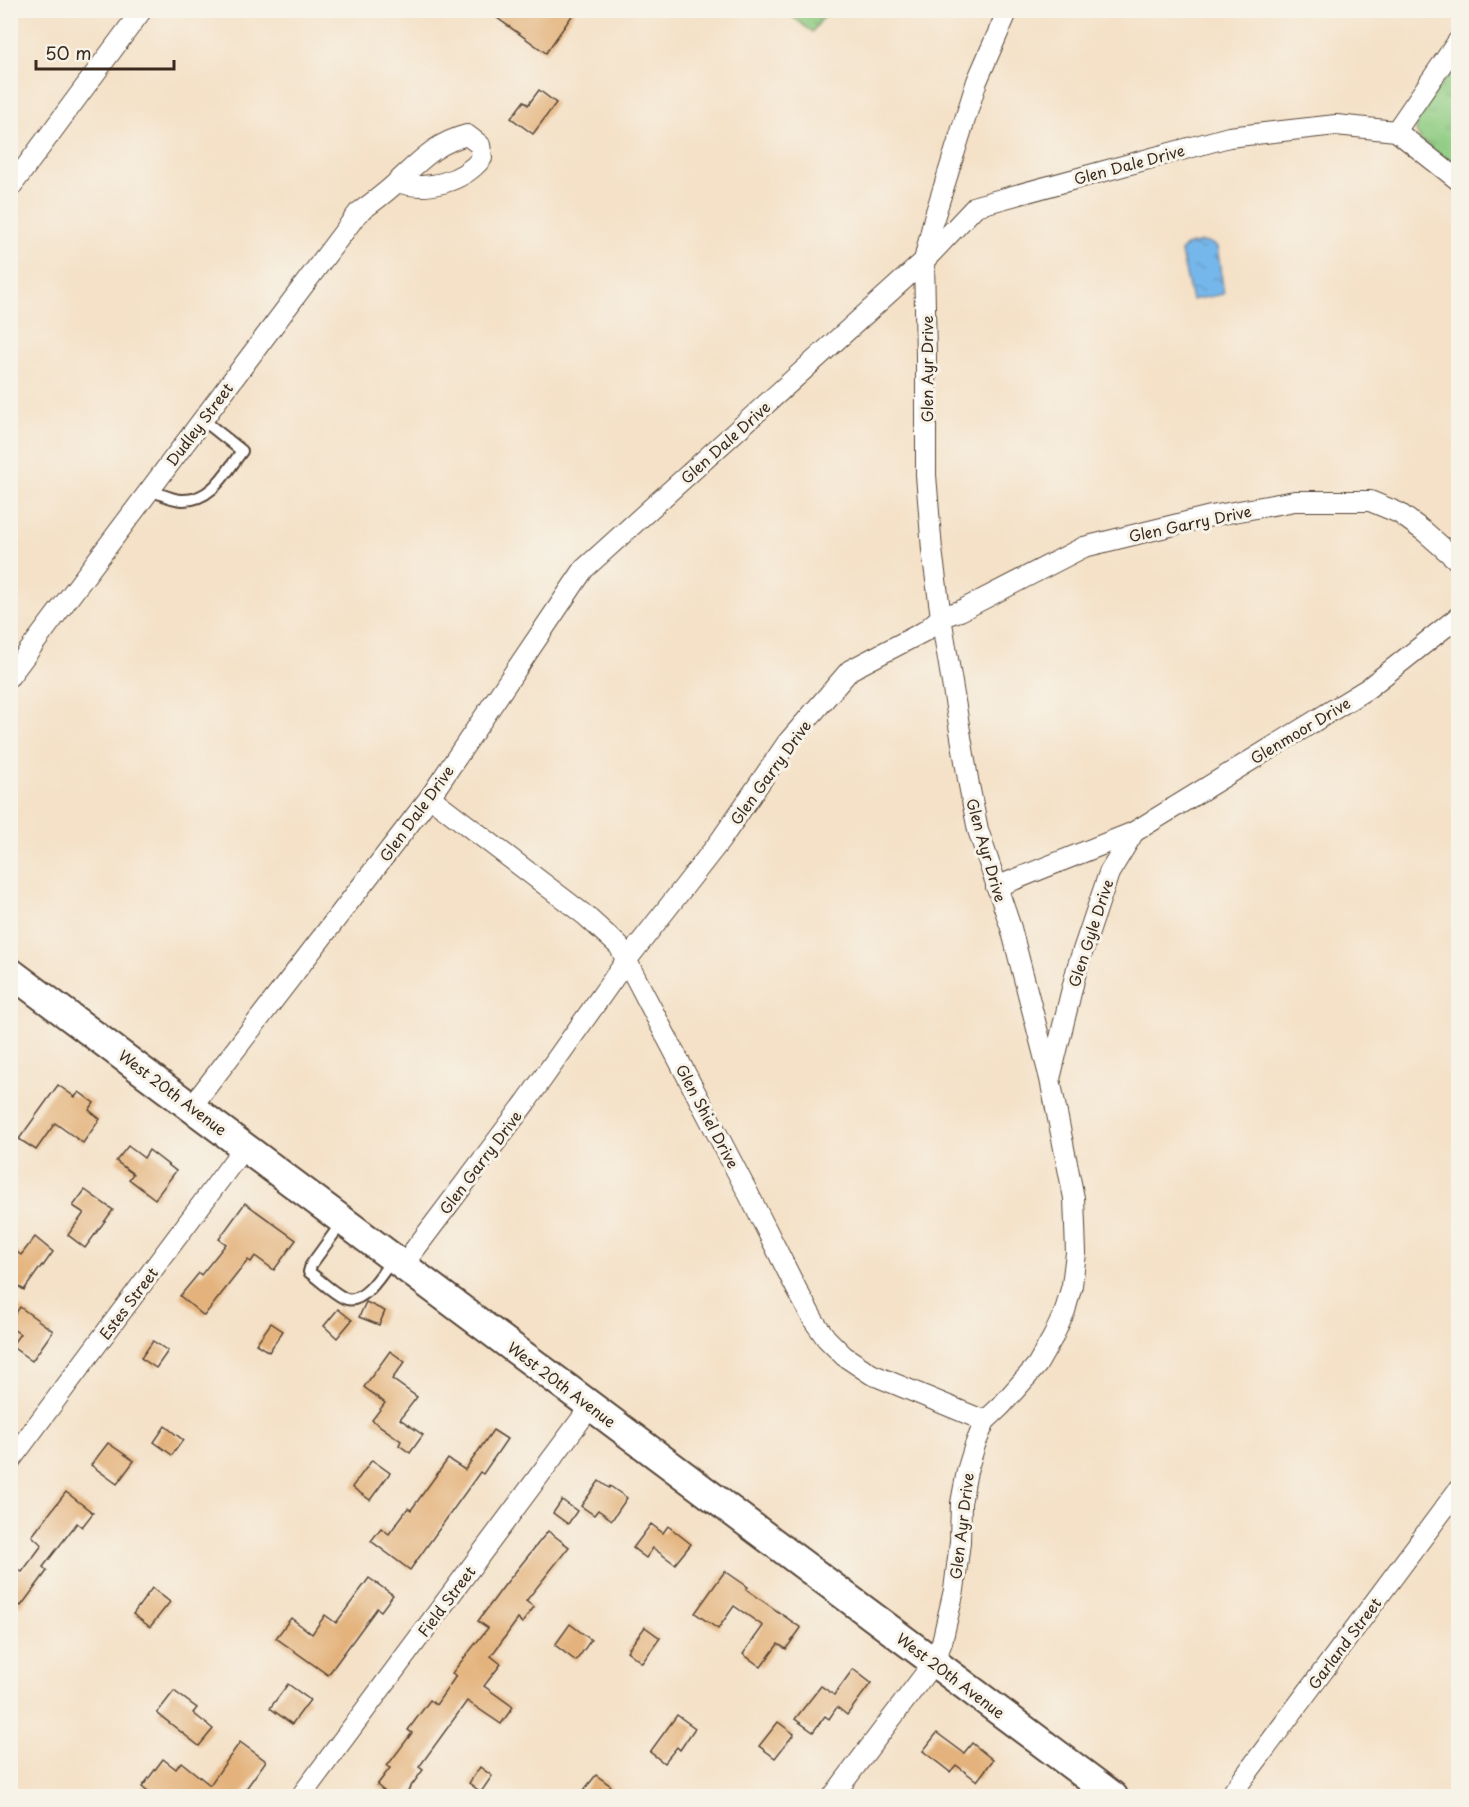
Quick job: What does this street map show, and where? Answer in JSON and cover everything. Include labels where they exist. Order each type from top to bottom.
[{"type":"street","name":"Glen Ayr Drive","points":[[833,1797],[934,1662],[942,1642],[954,1590],[960,1542],[961,1503],[975,1445],[984,1421],[1001,1406],[1037,1365],[1053,1337],[1065,1311],[1072,1285],[1076,1253],[1074,1198],[1050,1079],[1011,928],[978,830],[940,617],[926,475],[927,356],[924,261],[934,218],[977,81],[1008,10]]},
{"type":"street","points":[[10,188],[132,14]]},
{"type":"street","points":[[1458,41],[1396,131],[1458,180]]},
{"type":"street","name":"Glen Dale Drive","points":[[192,1106],[430,797],[584,569],[924,261],[976,206],[1229,137],[1336,125],[1396,131]]},
{"type":"street","name":"Dudley Street","points":[[10,676],[358,213],[398,182]]},
{"type":"street","name":"Glen Garry Drive","points":[[398,1261],[526,1102],[626,961],[720,841],[787,743],[850,670],[925,631],[940,617],[960,611],[1084,547],[1211,516],[1295,501],[1370,501],[1399,513],[1458,561]]},
{"type":"street","name":"Glenmoor Drive","points":[[1134,832],[1367,689],[1458,617]]},
{"type":"street","name":"Glen Shiel Drive","points":[[430,797],[586,916],[619,946],[796,1290],[826,1338],[843,1356],[871,1374],[984,1421]]},
{"type":"street","points":[[996,887],[1134,832]]},
{"type":"street","name":"Glen Gyle Drive","points":[[1050,1079],[1077,968],[1109,873],[1134,832]]},
{"type":"street","name":"West 20th Avenue","points":[[10,972],[1113,1797]]},
{"type":"street","name":"Estes Street","points":[[10,1461],[245,1146]]},
{"type":"street","name":"Field Street","points":[[301,1797],[591,1406]]},
{"type":"street","name":"Garland Street","points":[[1230,1797],[1458,1490]]},
{"type":"lane","points":[[150,489],[180,500],[197,498],[211,492],[242,451],[202,419]]},
{"type":"lane","points":[[343,1221],[311,1265],[309,1272],[346,1299],[357,1299],[398,1261]]},
{"type":"green space","points":[[785,11],[828,11],[812,32]]},
{"type":"green space","points":[[1458,62],[1458,170],[1421,140],[1416,131],[1418,116]]},
{"type":"water","points":[[1202,242],[1217,247],[1224,294],[1192,300],[1181,253],[1184,247]]},
{"type":"building","points":[[486,10],[576,10],[546,53]]},
{"type":"building","points":[[539,90],[556,103],[533,134],[511,118],[524,101],[528,105]]},
{"type":"building","points":[[58,1085],[75,1097],[79,1092],[94,1103],[89,1110],[100,1119],[83,1143],[55,1123],[36,1150],[19,1139]]},
{"type":"building","points":[[128,1146],[144,1158],[149,1150],[176,1171],[155,1199],[129,1179],[133,1174],[116,1161]]},
{"type":"building","points":[[85,1190],[113,1210],[85,1248],[68,1235],[84,1213],[73,1206]]},
{"type":"building","points":[[245,1203],[296,1240],[274,1270],[255,1256],[251,1262],[248,1260],[204,1316],[180,1296],[199,1273],[201,1275],[226,1244],[219,1239]]},
{"type":"building","points":[[35,1237],[53,1252],[24,1290],[10,1281],[10,1247],[21,1255]]},
{"type":"building","points":[[366,1302],[385,1311],[379,1325],[359,1317]]},
{"type":"building","points":[[20,1307],[53,1331],[32,1361],[11,1346],[20,1334],[10,1327],[10,1321]]},
{"type":"building","points":[[338,1309],[352,1320],[337,1338],[324,1326]]},
{"type":"building","points":[[271,1323],[283,1331],[269,1352],[256,1344]]},
{"type":"building","points":[[153,1341],[168,1351],[156,1368],[141,1358]]},
{"type":"building","points":[[390,1351],[405,1362],[392,1379],[417,1397],[400,1419],[423,1435],[410,1453],[399,1445],[401,1441],[372,1420],[385,1403],[364,1387]]},
{"type":"building","points":[[165,1426],[183,1440],[172,1455],[154,1442]]},
{"type":"building","points":[[493,1430],[507,1439],[483,1474],[480,1472],[410,1570],[371,1541],[381,1528],[389,1534],[408,1508],[411,1510],[448,1459],[465,1470]]},
{"type":"building","points":[[108,1443],[134,1461],[117,1484],[91,1465]]},
{"type":"building","points":[[372,1460],[390,1473],[370,1500],[352,1487]]},
{"type":"building","points":[[599,1481],[627,1498],[612,1520],[598,1510],[594,1515],[581,1506]]},
{"type":"building","points":[[66,1492],[93,1513],[82,1527],[77,1523],[43,1567],[47,1571],[21,1606],[10,1599],[10,1564],[22,1572],[42,1545],[32,1536]]},
{"type":"building","points":[[562,1500],[577,1511],[568,1524],[553,1513]]},
{"type":"building","points":[[651,1524],[663,1533],[668,1526],[691,1544],[675,1564],[653,1548],[646,1558],[633,1548]]},
{"type":"building","points":[[548,1531],[569,1547],[526,1601],[534,1607],[522,1623],[518,1619],[491,1656],[501,1664],[484,1686],[513,1707],[501,1724],[467,1701],[419,1767],[423,1770],[403,1797],[391,1797],[377,1785],[390,1768],[387,1766],[412,1733],[408,1730],[430,1700],[436,1705],[456,1676],[452,1673],[488,1628],[478,1621]]},
{"type":"building","points":[[725,1571],[748,1587],[746,1589],[801,1628],[786,1649],[778,1644],[761,1667],[743,1654],[763,1626],[734,1606],[718,1629],[695,1613]]},
{"type":"building","points":[[369,1578],[393,1595],[381,1611],[377,1608],[328,1675],[276,1638],[291,1618],[312,1634],[325,1615],[336,1623]]},
{"type":"building","points":[[152,1588],[170,1602],[150,1627],[133,1614]]},
{"type":"building","points":[[570,1624],[591,1640],[576,1661],[555,1645]]},
{"type":"building","points":[[645,1627],[660,1638],[642,1663],[627,1651]]},
{"type":"building","points":[[853,1669],[871,1683],[847,1715],[837,1707],[829,1719],[825,1716],[813,1732],[795,1719],[821,1686],[834,1695]]},
{"type":"building","points":[[288,1684],[310,1700],[292,1724],[270,1708]]},
{"type":"building","points":[[174,1691],[197,1708],[193,1713],[213,1729],[199,1746],[157,1713]]},
{"type":"building","points":[[677,1715],[695,1728],[680,1750],[677,1747],[664,1763],[650,1752]]},
{"type":"building","points":[[778,1722],[794,1734],[775,1758],[759,1746]]},
{"type":"building","points":[[937,1733],[964,1753],[972,1743],[993,1760],[977,1781],[956,1765],[950,1772],[923,1751]]},
{"type":"building","points":[[240,1742],[266,1761],[240,1797],[154,1797],[142,1787],[163,1759],[176,1769],[181,1762],[210,1785]]},
{"type":"building","points":[[480,1767],[492,1776],[481,1792],[469,1783]]},
{"type":"building","points":[[596,1775],[611,1786],[604,1797],[592,1797],[584,1790]]}]
